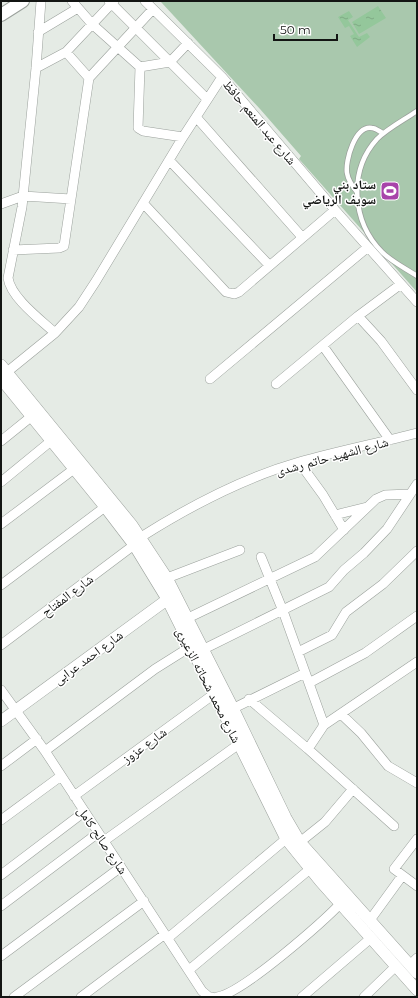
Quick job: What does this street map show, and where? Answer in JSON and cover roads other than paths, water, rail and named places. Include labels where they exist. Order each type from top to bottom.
[{"type":"main road","points":[[1,15],[23,1]]},
{"type":"street","points":[[41,1],[23,196],[20,220],[8,278],[12,290],[55,334]]},
{"type":"street","points":[[72,1],[92,24],[140,67],[170,62],[188,43]]},
{"type":"street","name":"شارع عبد المنعم حافظ","points":[[145,1],[222,77],[335,210],[417,302]]},
{"type":"street","points":[[36,68],[66,52],[112,2],[207,99]]},
{"type":"street","points":[[38,32],[78,8]]},
{"type":"street","points":[[13,250],[59,248],[64,246],[89,78],[153,9]]},
{"type":"street","points":[[66,52],[89,78]]},
{"type":"street","points":[[140,67],[138,128],[143,131],[183,137]]},
{"type":"street","points":[[3,372],[55,334],[79,307],[183,137],[222,77]]},
{"type":"street","points":[[196,117],[302,237]]},
{"type":"street","points":[[169,160],[269,265]]},
{"type":"street","points":[[1,204],[23,196],[71,199]]},
{"type":"street","points":[[143,203],[226,292],[234,294],[239,292],[335,210]]},
{"type":"street","points":[[210,379],[368,247]]},
{"type":"street","points":[[276,384],[358,316],[401,284]]},
{"type":"street","points":[[358,316],[386,347],[417,390]]},
{"type":"street","points":[[323,346],[390,440]]},
{"type":"street","name":"شارع محمد شحاته الزعيرى","points":[[3,372],[32,416],[51,441],[74,469],[100,492]]},
{"type":"street","name":"شارع محمد شحاته الزعيرى","points":[[3,372],[167,578],[171,596],[190,647],[286,839],[310,869],[344,900],[370,920],[415,965]]},
{"type":"street","points":[[1,441],[32,416]]},
{"type":"street","name":"شارع الشهيد حاتم رشدى","points":[[137,541],[175,515],[256,477],[299,462],[417,433]]},
{"type":"street","points":[[1,482],[51,441]]},
{"type":"street","points":[[299,462],[344,530]]},
{"type":"street","points":[[1,524],[74,469]]},
{"type":"street","points":[[204,649],[283,611],[333,583],[344,570],[364,553],[387,529],[417,484]]},
{"type":"street","points":[[188,618],[315,557],[376,499],[385,494],[410,494]]},
{"type":"street","points":[[1,585],[109,507]]},
{"type":"street","points":[[335,515],[368,507]]},
{"type":"street","name":"شارع محمد شحاته الزعيرى","points":[[137,541],[171,596],[188,618],[286,818],[300,842],[371,938],[417,990]]},
{"type":"street","name":"شارع المفتاح","points":[[1,645],[137,541]]},
{"type":"street","points":[[167,578],[240,550]]},
{"type":"street","points":[[298,652],[332,635],[346,612],[401,569],[417,551]]},
{"type":"street","points":[[261,557],[283,611],[324,725]]},
{"type":"street","name":"شارع احمد عرابى","points":[[1,721],[171,596]]},
{"type":"street","points":[[309,683],[365,653],[417,616]]},
{"type":"street","points":[[45,751],[154,669],[190,647]]},
{"type":"street","points":[[308,749],[324,725],[417,662]]},
{"type":"street","points":[[223,714],[249,699],[305,673]]},
{"type":"street","name":"شارع صالح كامل","points":[[1,690],[37,739],[167,936],[189,970],[199,994]]},
{"type":"street","name":"شارع عزوز","points":[[74,796],[214,694]]},
{"type":"street","points":[[249,699],[308,749],[394,826]]},
{"type":"street","points":[[341,714],[361,733],[388,766],[417,784]]},
{"type":"street","points":[[1,766],[37,739]]},
{"type":"street","points":[[104,841],[239,744]]},
{"type":"street","points":[[1,820],[61,776]]},
{"type":"street","points":[[300,842],[325,822],[353,789]]},
{"type":"street","points":[[1,875],[84,812]]},
{"type":"street","points":[[1,906],[98,833]]},
{"type":"street","points":[[81,997],[167,936],[286,839]]},
{"type":"street","points":[[417,839],[394,868],[394,871],[417,886]]},
{"type":"street","points":[[1,956],[121,867]]},
{"type":"street","points":[[189,970],[310,869]]},
{"type":"street","points":[[370,920],[402,876]]},
{"type":"street","points":[[217,997],[234,990],[284,954],[344,900]]},
{"type":"street","points":[[14,997],[144,901]]},
{"type":"street","points":[[302,997],[371,938]]},
{"type":"street","points":[[364,997],[396,966]]},
{"type":"street","points":[[199,994],[212,997]]},
{"type":"lane","points":[[417,111],[383,133],[366,156],[359,173],[357,192],[359,212],[371,238],[390,260],[417,276]]},
{"type":"lane","points":[[357,192],[347,175],[347,163],[352,146],[359,136],[368,128],[373,128],[383,133]]},
{"type":"water","points":[[378,6],[386,18],[359,34],[352,22]]},
{"type":"water","points":[[349,11],[353,17],[348,20],[359,37],[367,33],[370,37],[357,47],[350,36],[354,34],[349,26],[345,28],[338,17]]},
{"type":"place","name":"ستاد بني سويف الرياضي","points":[[390,191]]}]
